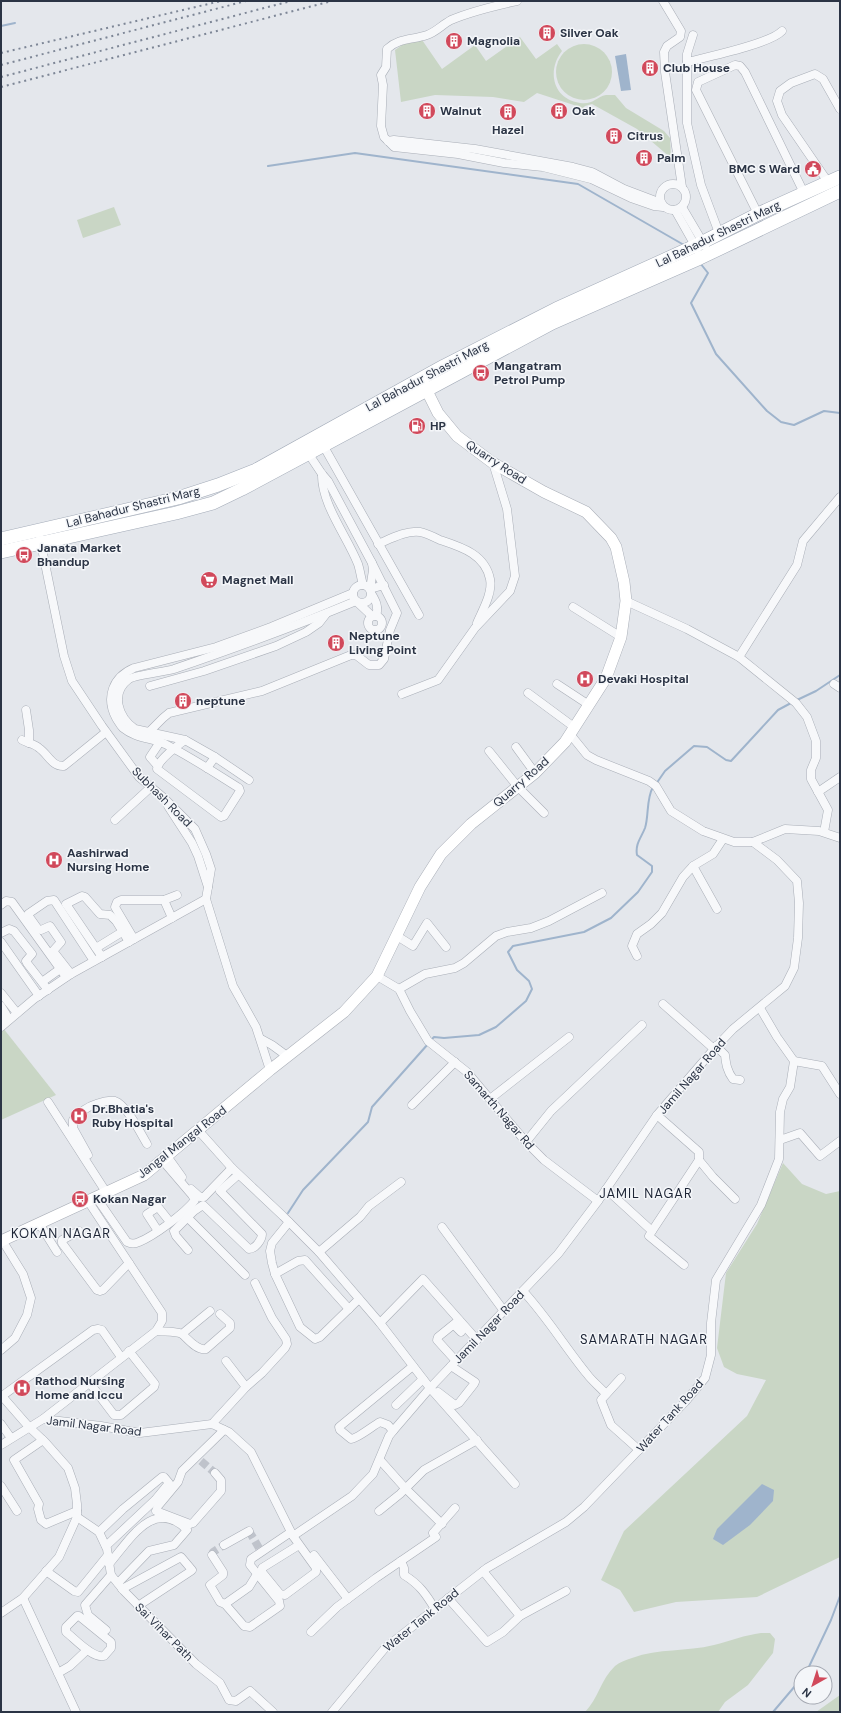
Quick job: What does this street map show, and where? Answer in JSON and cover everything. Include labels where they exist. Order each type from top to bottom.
[{"type":"main road","name":"Lal Bahadur Shastri Marg","points":[[697,252],[719,233],[834,179]]},
{"type":"main road","name":"Lal Bahadur Shastri Marg","points":[[1,552],[151,519],[213,503],[323,445],[424,384],[556,309],[697,252],[840,191]]},
{"type":"main road","name":"Lal Bahadur Shastri Marg","points":[[1,539],[178,498],[231,480],[256,470],[424,384]]},
{"type":"main road","name":"Quarry Road","points":[[287,1056],[344,1012],[377,976],[420,887],[441,854],[471,824],[535,773],[572,731],[606,678],[621,638],[626,601],[624,582],[616,547],[611,538],[586,512],[544,492],[493,463],[456,436],[438,413],[424,384]]},
{"type":"main road","name":"Jangal Mangal Road","points":[[2,1241],[144,1175],[287,1056]]},
{"type":"street","points":[[517,1],[482,8],[447,22],[428,34],[404,39],[394,43],[387,49],[386,67],[381,75],[383,85],[381,126],[384,137],[394,147],[465,152],[504,163],[543,167],[591,179],[631,198],[654,206],[662,205]]},
{"type":"street","points":[[662,1],[681,31],[680,37],[667,46],[664,52],[682,188],[686,196],[686,200],[678,209],[666,209],[662,205],[660,194],[665,186],[674,184],[682,188]]},
{"type":"street","points":[[687,62],[778,36],[782,32]]},
{"type":"street","points":[[693,35],[687,54],[687,123],[701,185],[719,233]]},
{"type":"street","points":[[758,214],[696,90],[698,82],[735,65],[740,66],[745,72],[804,193]]},
{"type":"street","points":[[834,179],[782,115],[777,101],[780,91],[791,83],[815,74],[823,79],[840,108]]},
{"type":"street","points":[[678,209],[697,252]]},
{"type":"street","points":[[323,445],[419,615]]},
{"type":"street","points":[[146,735],[169,713],[262,691],[351,655],[356,655],[369,665],[379,665],[384,659],[390,630],[397,613],[384,585],[328,481],[308,453]]},
{"type":"street","points":[[402,694],[438,680],[475,628],[510,591],[515,576],[506,509],[493,463]]},
{"type":"street","points":[[322,474],[322,485],[328,503],[368,589],[375,599],[378,609],[374,616]]},
{"type":"street","points":[[738,658],[797,565],[804,541],[840,497]]},
{"type":"street","name":"Subhash Road","points":[[38,530],[64,656],[72,681],[106,732],[139,777],[164,798],[195,829],[211,869],[209,889],[206,899]]},
{"type":"street","points":[[378,544],[409,533],[420,532],[462,548],[478,557],[486,568],[491,581],[489,594],[475,628]]},
{"type":"street","points":[[355,597],[360,603],[368,601],[368,589],[373,570],[372,563]]},
{"type":"street","points":[[160,742],[150,756],[157,765],[159,772],[221,817],[224,816],[240,791],[239,788],[208,768],[128,724],[120,711],[118,700],[120,688],[130,678],[170,670],[217,650],[326,614],[355,597],[358,586],[368,589],[384,585]]},
{"type":"street","points":[[355,597],[374,616],[380,618],[382,622],[379,632]]},
{"type":"street","points":[[272,631],[355,597]]},
{"type":"street","points":[[626,601],[687,629],[738,658],[794,700],[807,717],[816,740],[816,758],[811,770],[812,779],[828,810],[824,832]]},
{"type":"street","points":[[573,607],[621,638]]},
{"type":"street","points":[[150,686],[220,666],[276,646],[306,632],[319,623],[326,614]]},
{"type":"street","points":[[272,631],[276,646]]},
{"type":"street","points":[[217,650],[141,666],[126,671],[118,678],[112,693],[111,708],[121,727],[131,734],[185,740],[215,757],[249,780]]},
{"type":"street","points":[[217,650],[220,666]]},
{"type":"street","points":[[141,666],[144,675]]},
{"type":"street","points":[[170,670],[173,680]]},
{"type":"street","points":[[557,684],[589,705]]},
{"type":"street","points":[[528,693],[572,731],[588,755],[596,760],[649,781],[656,786],[671,811],[703,831],[734,842],[753,842],[785,829],[824,832],[840,838]]},
{"type":"street","points":[[26,710],[29,730],[25,742],[39,748],[59,766],[64,766],[106,732]]},
{"type":"street","points":[[157,765],[185,740]]},
{"type":"street","points":[[516,747],[535,773]]},
{"type":"street","points":[[489,751],[518,787],[544,813]]},
{"type":"street","points":[[208,768],[215,757]]},
{"type":"street","points":[[818,792],[840,777]]},
{"type":"street","points":[[115,820],[151,787]]},
{"type":"street","points":[[637,956],[632,946],[638,934],[662,913],[683,877],[693,866],[713,854],[723,839]]},
{"type":"street","name":"Jamil Nagar Road","points":[[257,1574],[250,1565],[251,1560],[261,1550],[292,1534],[352,1496],[373,1474],[389,1436],[431,1387],[558,1254],[598,1201],[657,1115],[715,1047],[733,1029],[785,986],[794,968],[798,938],[799,903],[797,881],[777,860],[753,842]]},
{"type":"street","points":[[693,866],[717,909]]},
{"type":"street","points":[[377,976],[399,989],[425,974],[455,968],[464,963],[496,936],[537,925],[602,893]]},
{"type":"street","points":[[131,940],[115,907],[117,902],[121,900],[164,900],[177,895]]},
{"type":"street","points":[[102,956],[66,904],[82,896],[85,897],[100,914],[110,914],[122,932],[131,940]]},
{"type":"street","points":[[1,1027],[17,1013],[68,975],[206,899],[233,986],[256,1027],[270,1070]]},
{"type":"street","points":[[68,975],[53,950],[61,942],[48,925],[41,930],[38,929],[28,916],[28,914],[47,901],[54,900],[94,961]]},
{"type":"street","points":[[164,900],[172,918]]},
{"type":"street","points":[[1,905],[6,901],[12,902],[60,969],[68,975]]},
{"type":"street","points":[[397,936],[413,946],[427,923],[446,947]]},
{"type":"street","points":[[1,933],[9,929],[14,931],[32,954],[26,961],[27,963],[48,990]]},
{"type":"street","points":[[96,948],[122,932]]},
{"type":"street","points":[[2,946],[39,996]]},
{"type":"street","points":[[42,982],[60,969]]},
{"type":"street","name":"Samarth Nagar Rd","points":[[399,989],[410,1012],[430,1042],[467,1072],[526,1142],[544,1160],[598,1201]]},
{"type":"street","points":[[1,993],[17,1013]]},
{"type":"street","points":[[663,1004],[725,1055],[726,1066],[729,1074],[733,1079],[740,1080]]},
{"type":"street","points":[[1,1006],[6,1014],[1,1018]]},
{"type":"street","points":[[760,1008],[777,1037],[794,1061],[822,1066],[840,1094]]},
{"type":"street","points":[[526,1142],[551,1111],[642,1025]]},
{"type":"street","points":[[490,1099],[569,1037]]},
{"type":"street","points":[[261,1039],[287,1056]]},
{"type":"street","name":"Water Tank Road","points":[[332,1712],[384,1648],[483,1571],[566,1522],[584,1507],[686,1402],[705,1378],[712,1355],[711,1323],[716,1280],[761,1205],[779,1159],[780,1112],[783,1099],[790,1087],[794,1061]]},
{"type":"street","points":[[412,1105],[455,1062]]},
{"type":"street","points":[[42,1419],[156,1331],[162,1320],[162,1313],[129,1263],[96,1196],[88,1158],[73,1128],[73,1120],[80,1112],[89,1106],[105,1101],[115,1101],[122,1106],[147,1144]]},
{"type":"street","points":[[48,1102],[88,1158]]},
{"type":"street","points":[[657,1115],[699,1152],[699,1160],[649,1236],[684,1265]]},
{"type":"street","points":[[198,1130],[238,1175],[290,1222],[319,1252],[380,1323],[423,1379],[516,1484]]},
{"type":"street","points":[[780,1140],[800,1133],[820,1156],[840,1141]]},
{"type":"street","points":[[164,1158],[190,1188],[200,1197],[207,1195],[232,1168]]},
{"type":"street","points":[[96,1196],[127,1242],[132,1244],[138,1243],[170,1222],[190,1206],[195,1200],[164,1158]]},
{"type":"street","points":[[699,1160],[713,1177],[736,1199]]},
{"type":"street","points":[[188,1250],[174,1234],[174,1231],[203,1205],[249,1249],[252,1249],[262,1238],[262,1234],[220,1191],[238,1175]]},
{"type":"street","points":[[319,1252],[360,1218],[369,1206],[401,1182]]},
{"type":"street","points":[[606,1189],[652,1231]]},
{"type":"street","points":[[158,1231],[147,1214],[148,1212],[158,1207],[170,1222]]},
{"type":"street","points":[[188,1218],[245,1275]]},
{"type":"street","points":[[290,1222],[272,1243],[270,1251],[275,1274],[300,1327],[312,1338],[315,1339],[320,1337],[359,1299]]},
{"type":"street","points":[[40,1223],[57,1252]]},
{"type":"street","points":[[442,1227],[504,1311]]},
{"type":"street","points":[[79,1231],[62,1240],[62,1243],[97,1290],[103,1290],[129,1263]]},
{"type":"street","points":[[1,1350],[15,1338],[28,1316],[31,1298],[24,1274],[2,1241]]},
{"type":"street","points":[[275,1274],[298,1261],[305,1260],[349,1309]]},
{"type":"street","points":[[380,1323],[423,1279],[457,1322],[477,1340]]},
{"type":"street","points":[[255,1283],[272,1318],[286,1339],[287,1344],[262,1374],[246,1387],[212,1424],[224,1430],[251,1452],[292,1534],[299,1545],[316,1572],[286,1595],[280,1594],[262,1572],[262,1568],[299,1545]]},
{"type":"street","points":[[523,1291],[536,1305],[588,1376],[606,1394]]},
{"type":"street","points":[[182,1334],[210,1311]]},
{"type":"street","points":[[156,1331],[182,1334],[198,1348],[202,1350],[206,1349],[230,1328],[230,1323],[220,1314]]},
{"type":"street","points":[[457,1322],[461,1332]]},
{"type":"street","points":[[431,1387],[455,1405],[459,1403],[475,1382],[454,1363],[438,1340],[438,1337],[457,1322]]},
{"type":"street","points":[[1,1613],[23,1598],[59,1557],[77,1514],[75,1488],[68,1468],[1,1395],[93,1330],[102,1330],[121,1357]]},
{"type":"street","points":[[89,1382],[114,1415],[121,1415],[154,1388],[155,1384],[130,1351]]},
{"type":"street","points":[[226,1361],[246,1387]]},
{"type":"street","points":[[340,1421],[412,1364]]},
{"type":"street","points":[[393,1431],[388,1425],[380,1422],[367,1431],[360,1433],[355,1439],[351,1439],[340,1430],[339,1427],[412,1364]]},
{"type":"street","points":[[621,1378],[601,1400],[611,1425],[639,1450]]},
{"type":"street","points":[[396,1405],[423,1379]]},
{"type":"street","name":"Jamil Nagar Road","points":[[1,1445],[42,1419],[100,1426],[140,1433],[212,1424]]},
{"type":"street","points":[[1,1424],[11,1438]]},
{"type":"street","points":[[215,1473],[221,1480],[221,1491],[193,1523],[190,1524],[156,1511],[158,1506],[178,1482],[182,1471],[198,1459],[224,1430]]},
{"type":"street","points":[[43,1440],[14,1460],[39,1504],[38,1509],[41,1520],[46,1524],[77,1514]]},
{"type":"street","points":[[379,1511],[424,1470],[477,1440]]},
{"type":"street","points":[[380,1460],[405,1488],[442,1524]]},
{"type":"street","points":[[99,1532],[123,1509],[162,1477],[168,1481],[169,1483],[155,1500],[106,1546]]},
{"type":"street","points":[[1,1486],[17,1511]]},
{"type":"street","points":[[312,1632],[337,1607],[436,1537],[433,1533],[455,1508]]},
{"type":"street","points":[[77,1514],[99,1532],[106,1546],[110,1575],[85,1605],[88,1615],[106,1630]]},
{"type":"street","points":[[109,1564],[139,1528],[150,1520],[169,1518],[179,1522],[187,1530],[174,1545],[149,1551],[120,1586]]},
{"type":"street","points":[[224,1545],[249,1531]]},
{"type":"street","points":[[212,1554],[223,1572],[223,1575],[210,1585],[220,1602],[225,1604],[246,1628],[250,1627],[280,1606],[279,1601],[257,1574],[249,1587],[225,1604]]},
{"type":"street","points":[[46,1571],[74,1591],[78,1592],[108,1555]]},
{"type":"street","points":[[314,1555],[348,1599]]},
{"type":"street","points":[[120,1586],[181,1557],[183,1558],[192,1570],[138,1606]]},
{"type":"street","points":[[401,1561],[404,1568],[404,1576],[415,1582],[424,1590],[435,1609]]},
{"type":"street","points":[[483,1571],[520,1616]]},
{"type":"street","name":"Sai Vihar Path","points":[[110,1575],[138,1606],[196,1664],[220,1683],[229,1700],[236,1701],[250,1691],[273,1712]]},
{"type":"street","points":[[448,1598],[487,1642],[503,1632],[520,1616],[566,1591]]},
{"type":"street","points":[[23,1598],[76,1712]]},
{"type":"street","points":[[77,1616],[79,1616],[112,1645],[102,1657],[87,1650],[66,1632],[66,1627],[77,1616]]},
{"type":"street","points":[[58,1673],[70,1666],[87,1650]]},
{"type":"green space","points":[[418,34],[442,69],[475,45],[486,61],[520,37],[536,59],[557,44],[562,51],[557,59],[554,75],[558,90],[563,96],[580,103],[588,103],[606,95],[615,95],[626,108],[664,131],[670,138],[671,158],[637,129],[592,104],[583,108],[537,93],[524,102],[493,97],[435,95],[401,102],[395,50]]},
{"type":"green space","points":[[584,44],[599,49],[607,57],[612,72],[607,87],[599,95],[584,100],[569,95],[561,87],[556,72],[561,57],[569,49]]},
{"type":"green space","points":[[114,207],[121,225],[83,238],[77,220]]},
{"type":"green space","points":[[3,1028],[56,1095],[1,1120],[1,1031]]},
{"type":"green space","points":[[783,1163],[802,1184],[826,1194],[840,1191],[840,1557],[757,1597],[676,1602],[634,1612],[620,1590],[601,1580],[624,1531],[747,1416],[766,1380],[737,1374],[724,1367],[717,1348],[726,1273],[757,1224]]},
{"type":"green space","points":[[761,1633],[770,1633],[775,1639],[773,1653],[748,1685],[725,1702],[718,1712],[585,1712],[610,1671],[623,1661],[652,1653],[714,1645]]},
{"type":"green space","points":[[840,1695],[840,1712],[816,1712],[826,1705],[833,1705],[833,1700]]},
{"type":"water","points":[[626,54],[631,90],[621,91],[615,56]]},
{"type":"water","points":[[762,1484],[774,1490],[773,1501],[750,1525],[723,1545],[713,1539],[717,1529]]},
{"type":"waterway","points":[[1,26],[15,23]]},
{"type":"waterway","points":[[268,166],[355,153],[578,184],[684,245]]},
{"type":"waterway","points":[[700,263],[708,273],[691,303],[716,354],[767,411],[781,422],[794,425],[824,411],[840,413]]},
{"type":"waterway","points":[[797,700],[816,691],[840,675]]},
{"type":"waterway","points":[[656,784],[665,771],[694,746],[707,747],[726,760],[731,761],[778,710],[791,703]]},
{"type":"waterway","points":[[430,1041],[434,1037],[444,1038],[479,1035],[496,1027],[526,1001],[532,989],[529,981],[517,970],[508,952],[513,946],[584,932],[611,918],[638,892],[652,872],[652,866],[637,855],[637,851],[638,844],[645,828],[648,802],[653,787]]},
{"type":"waterway","points":[[288,1213],[303,1190],[368,1122],[372,1107],[428,1044]]},
{"type":"waterway","points":[[810,1665],[831,1620],[840,1596]]},
{"type":"waterway","points":[[773,1712],[793,1688]]},
{"type":"tunnel","points":[[201,1461],[215,1473]]},
{"type":"tunnel","points":[[249,1531],[259,1548]]},
{"type":"tunnel","points":[[212,1555],[213,1552],[224,1545]]},
{"type":"railway","points":[[1,53],[221,1]]},
{"type":"railway","points":[[1,65],[246,1]]},
{"type":"railway","points":[[1,77],[291,1]]},
{"type":"railway","points":[[1,87],[332,1]]},
{"type":"place","name":"Silver Oak","points":[[547,33]]},
{"type":"place","name":"Magnolia","points":[[454,41]]},
{"type":"place","name":"Club House","points":[[650,68]]},
{"type":"place","name":"Walnut","points":[[427,111]]},
{"type":"place","name":"Oak","points":[[559,111]]},
{"type":"place","name":"Hazel","points":[[508,112]]},
{"type":"place","name":"Citrus","points":[[614,136]]},
{"type":"place","name":"Palm","points":[[644,158]]},
{"type":"place","name":"BMC S Ward","points":[[813,169]]},
{"type":"place","name":"Mangatram Petrol Pump","points":[[481,373]]},
{"type":"place","name":"HP","points":[[417,426]]},
{"type":"place","name":"Janata Market Bhandup","points":[[24,555]]},
{"type":"place","name":"Magnet Mall","points":[[209,580]]},
{"type":"place","name":"Neptune Living Point","points":[[336,643]]},
{"type":"place","name":"Devaki Hospital","points":[[585,679]]},
{"type":"place","name":"neptune","points":[[183,701]]},
{"type":"place","name":"Aashirwad Nursing Home","points":[[54,860]]},
{"type":"place","name":"Dr.Bhatia's Ruby Hospital","points":[[79,1116]]},
{"type":"place","name":"Kokan Nagar","points":[[80,1199]]},
{"type":"place","name":"Rathod Nursing Home and Iccu","points":[[22,1388]]},
{"type":"district","name":"JAMIL NAGAR","points":[[646,1193]]},
{"type":"district","name":"KOKAN NAGAR","points":[[61,1233]]},
{"type":"district","name":"SAMARATH NAGAR","points":[[644,1339]]}]
